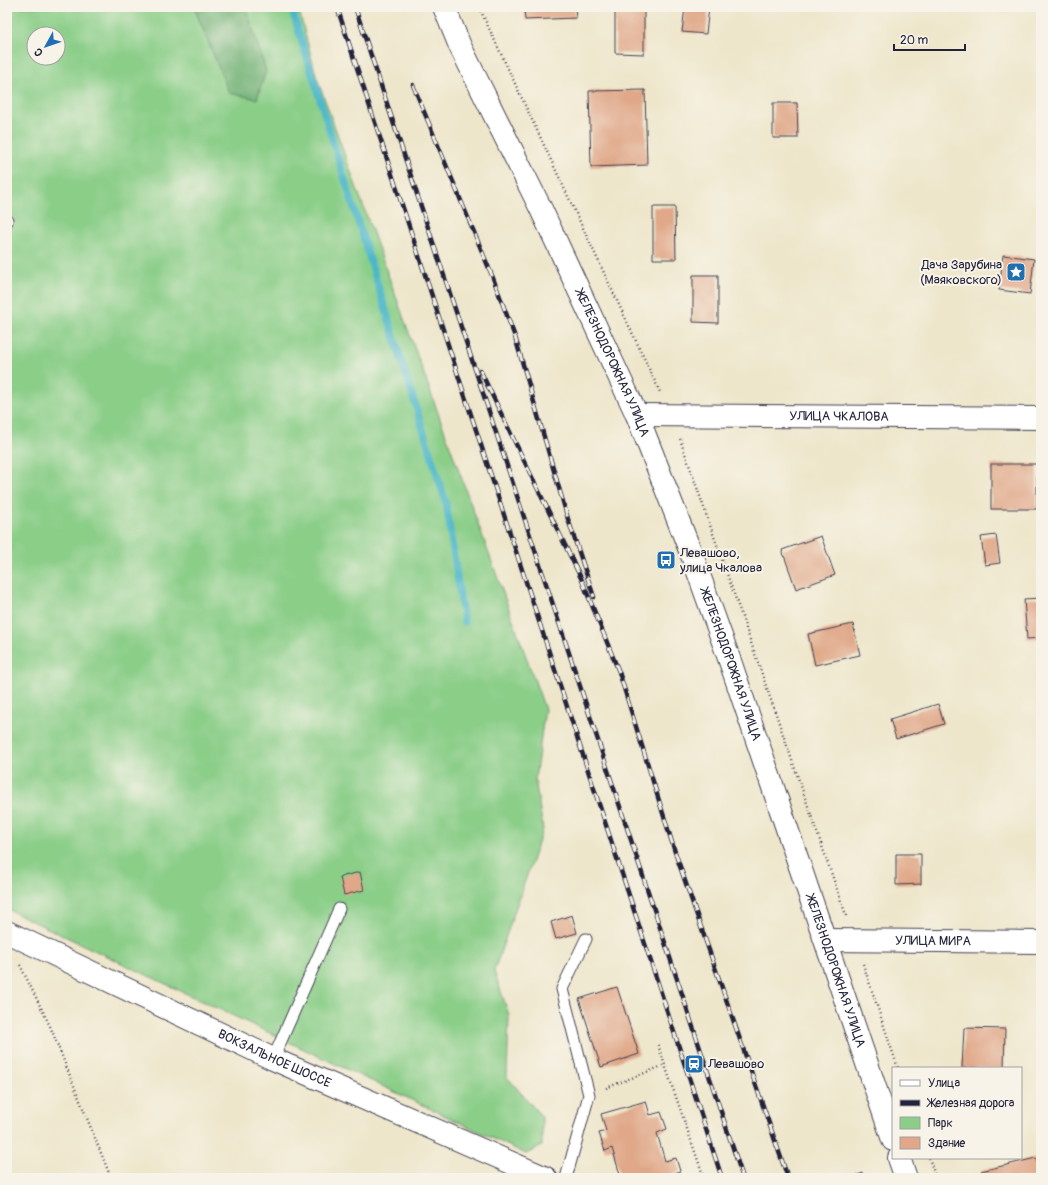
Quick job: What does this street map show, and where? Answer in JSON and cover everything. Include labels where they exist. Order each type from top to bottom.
[{"type":"street","name":"ЖЕЛЕЗНОДОРОЖНАЯ УЛИЦА","points":[[444,7],[460,46],[541,209],[637,415],[693,558],[731,664],[892,1137]]},
{"type":"street","name":"УЛИЦА ЧКАЛОВА","points":[[637,415],[1041,418]]},
{"type":"street","name":"ВОКЗАЛЬНОЕ ШОССЕ","points":[[7,932],[274,1059],[546,1178]]},
{"type":"street","name":"УЛИЦА МИРА","points":[[826,940],[1041,942]]},
{"type":"street","points":[[899,1159],[906,1178]]},
{"type":"lane","points":[[274,1059],[339,909]]},
{"type":"lane","points":[[566,1178],[589,1095],[562,989],[586,939]]},
{"type":"path","points":[[17,958],[50,1026],[112,1178]]},
{"type":"path","points":[[658,1045],[704,1178]]},
{"type":"path","points":[[589,1095],[665,1065]]},
{"type":"path","points":[[929,1159],[936,1178]]},
{"type":"green space","points":[[7,7],[298,7],[317,78],[545,709],[535,779],[543,829],[494,971],[509,1015],[507,1077],[542,1117],[542,1146],[526,1154],[7,909]]},
{"type":"green space","points":[[194,7],[246,7],[266,71],[257,99],[229,93]]},
{"type":"building","points":[[524,7],[575,7],[576,18],[525,20]]},
{"type":"building","points":[[615,7],[644,7],[644,54],[615,53]]},
{"type":"building","points":[[685,7],[709,7],[706,34],[682,32]]},
{"type":"building","points":[[645,90],[647,165],[591,167],[589,91]]},
{"type":"building","points":[[773,103],[797,103],[798,138],[773,138]]},
{"type":"building","points":[[653,207],[675,207],[676,259],[653,259]]},
{"type":"building","points":[[1003,255],[1034,259],[1030,294],[999,290]]},
{"type":"building","points":[[693,275],[718,275],[718,323],[693,322]]},
{"type":"building","points":[[991,464],[1037,464],[1037,509],[991,509]]},
{"type":"building","points":[[996,535],[1000,563],[985,565],[981,537]]},
{"type":"building","points":[[821,536],[835,575],[796,589],[782,550]]},
{"type":"building","points":[[1041,598],[1041,638],[1027,639],[1024,599]]},
{"type":"building","points":[[853,624],[860,655],[815,665],[808,634]]},
{"type":"building","points":[[938,704],[944,724],[896,739],[890,719]]},
{"type":"building","points":[[1038,832],[1041,832],[1041,855],[1040,855]]},
{"type":"building","points":[[896,854],[921,854],[921,884],[896,885]]},
{"type":"building","points":[[360,872],[364,890],[344,895],[340,877]]},
{"type":"building","points":[[572,915],[577,933],[556,939],[551,922]]},
{"type":"building","points":[[617,987],[639,1054],[601,1067],[579,999]]},
{"type":"building","points":[[964,1028],[1005,1029],[1004,1067],[962,1067]]},
{"type":"building","points":[[646,1101],[650,1115],[661,1112],[667,1129],[657,1133],[665,1161],[676,1158],[680,1171],[670,1175],[671,1178],[621,1178],[612,1148],[605,1151],[599,1133],[606,1131],[601,1114]]},
{"type":"building","points":[[1036,1158],[1041,1178],[983,1178],[981,1171]]},
{"type":"building","points":[[863,1173],[864,1178],[849,1178]]},
{"type":"waterway","points":[[291,7],[446,503],[464,622]]},
{"type":"railway","points":[[337,7],[722,1178]]},
{"type":"railway","points":[[355,7],[743,1178]]},
{"type":"railway","points":[[413,85],[493,278],[515,337],[568,519],[594,597]]},
{"type":"railway","points":[[480,370],[581,578],[619,672],[675,852],[788,1178]]},
{"type":"place","name":"Дача Зарубина (Маяковского)","points":[[1016,272]]},
{"type":"place","name":"Левашово, улица Чкалова","points":[[666,560]]},
{"type":"place","name":"Левашово","points":[[694,1064]]}]
